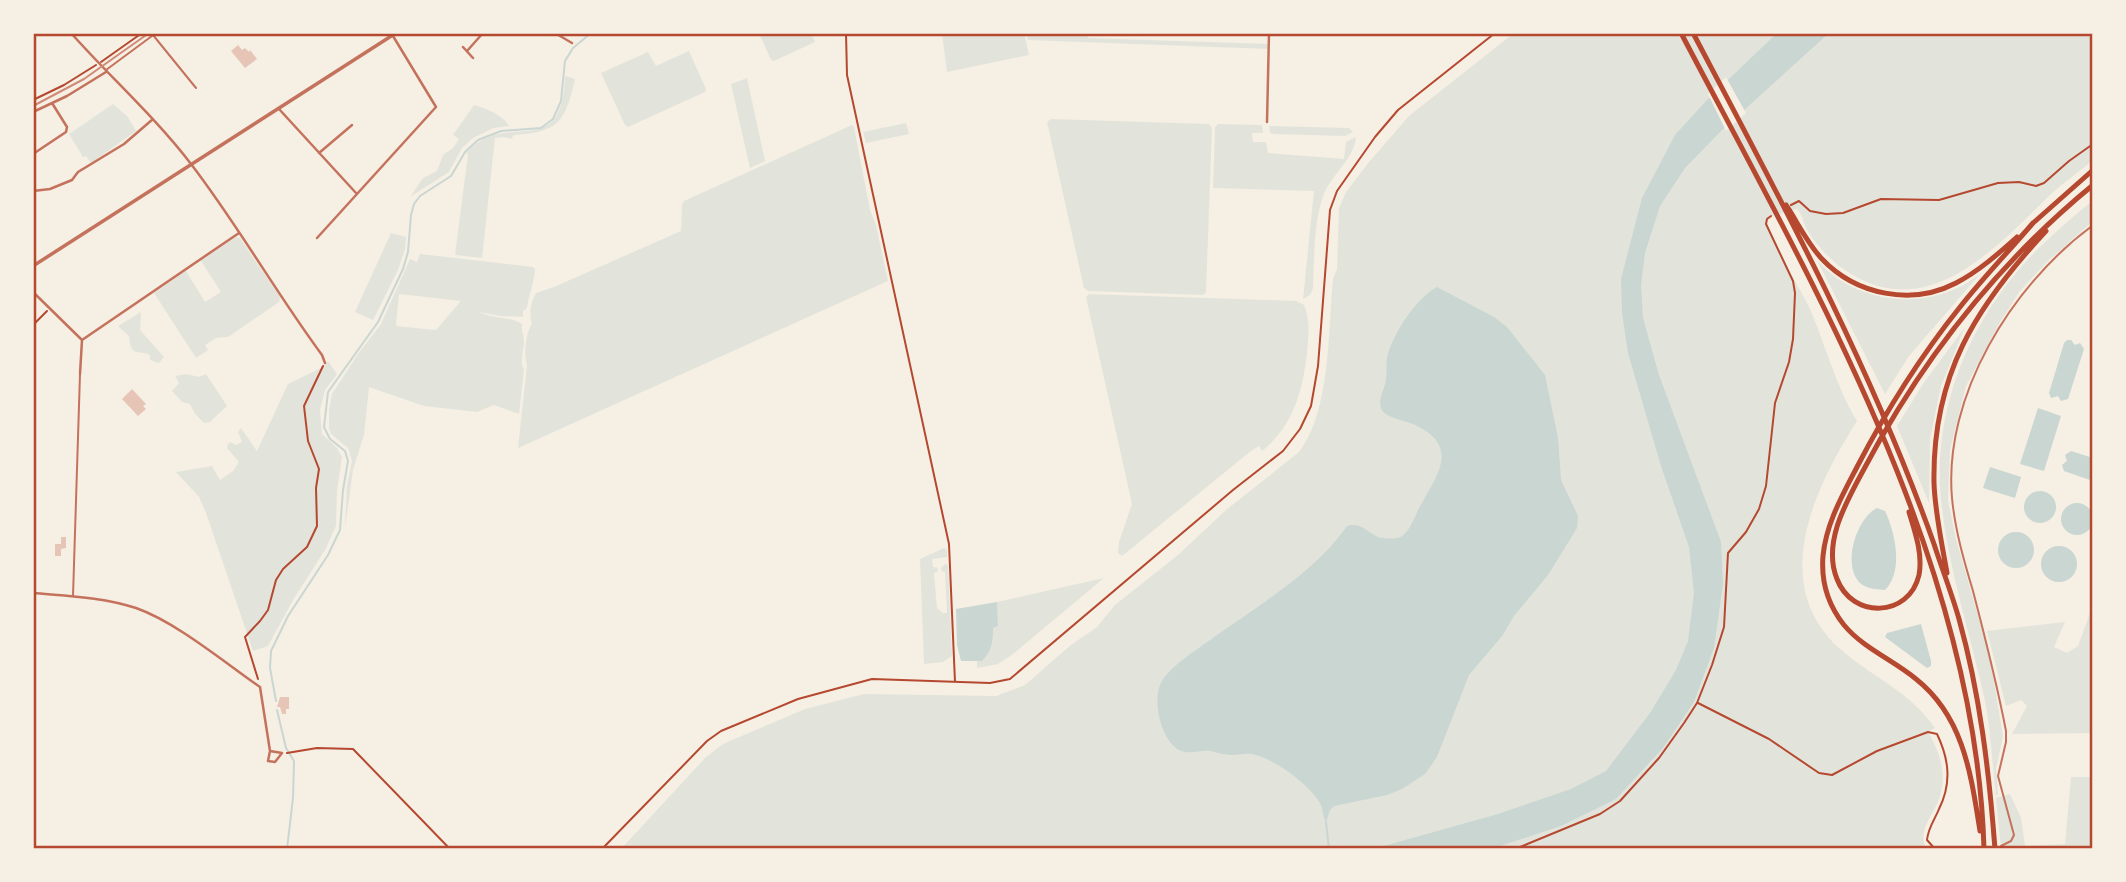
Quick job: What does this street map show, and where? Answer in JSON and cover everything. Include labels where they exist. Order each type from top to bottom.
[{"type":"highway","points":[[1681,33],[1838,336],[1920,532],[1946,615],[1969,715],[1982,808],[1984,849]]},
{"type":"highway","points":[[1693,33],[1788,211],[1815,250],[1835,270],[1865,288],[1896,295],[1930,293],[1954,284],[1983,266],[2093,170]]},
{"type":"highway","points":[[1901,482],[1918,545],[1918,578],[1909,594],[1900,602],[1889,608],[1870,609],[1853,601],[1840,586],[1834,571],[1833,553],[1842,515],[1872,454],[1928,362],[1988,287],[2035,237],[2093,185]]},
{"type":"highway","points":[[1949,583],[1934,485],[1938,425],[1949,379],[1974,320],[1992,294],[2075,200]]},
{"type":"highway","points":[[1788,211],[1880,404],[1949,583],[1969,658],[1983,729],[1998,847]]},
{"type":"highway","points":[[1984,849],[1969,767],[1958,732],[1947,713],[1916,679],[1852,633],[1834,611],[1826,592],[1822,568],[1827,533],[1835,511],[1868,444],[1894,400],[1961,305],[2033,223]]},
{"type":"street","points":[[71,33],[153,119],[191,164],[322,355],[324,363]]},
{"type":"street","points":[[467,51],[483,33]]},
{"type":"street","points":[[555,33],[572,43]]},
{"type":"street","points":[[1267,122],[1269,33]]},
{"type":"street","points":[[33,267],[393,34],[436,107],[317,238]]},
{"type":"street","points":[[463,47],[473,58]]},
{"type":"street","points":[[33,112],[105,71]]},
{"type":"street","points":[[33,154],[66,132],[67,127],[52,103]]},
{"type":"street","points":[[279,109],[356,193]]},
{"type":"street","points":[[33,191],[50,189],[72,180],[78,172],[124,144],[153,119]]},
{"type":"street","points":[[319,153],[352,125]]},
{"type":"street","points":[[82,340],[239,233]]},
{"type":"street","points":[[33,292],[82,340],[80,374]]},
{"type":"street","points":[[33,593],[119,603],[143,611],[198,644],[260,687],[270,751],[268,761],[273,763],[282,753]]},
{"type":"street","points":[[270,751],[282,753]]},
{"type":"lane","points":[[105,71],[155,34],[196,88]]},
{"type":"lane","points":[[1998,847],[2011,841],[2014,835],[1998,776],[2006,731],[1958,538],[1952,500],[1953,451],[1969,387],[2001,325],[2022,293],[2047,265],[2092,226]]},
{"type":"lane","points":[[73,597],[80,374]]},
{"type":"lane","points":[[1970,849],[1975,848]]},
{"type":"path","points":[[33,100],[64,85],[142,33]]},
{"type":"path","points":[[846,33],[847,75],[949,544],[955,682]]},
{"type":"path","points":[[603,849],[707,741],[721,731],[798,699],[872,679],[998,683],[1017,675],[1233,490],[1283,451],[1293,439],[1311,406],[1318,366],[1328,226],[1337,191],[1375,137],[1398,110],[1495,33]]},
{"type":"path","points":[[1799,201],[1810,211],[1843,213],[1881,199],[1939,200],[1998,183],[2036,186],[2044,183],[2093,144]]},
{"type":"path","points":[[1515,849],[1600,814],[1620,801],[1659,758],[1697,703],[1724,627],[1728,553],[1746,532],[1759,509],[1766,486],[1775,403],[1791,351],[1795,293],[1793,281],[1766,224],[1767,219]]},
{"type":"path","points":[[33,325],[50,308]]},
{"type":"path","points":[[260,687],[245,637],[268,610],[276,580],[283,569],[307,547],[317,526],[316,488],[320,469],[309,441],[304,406],[324,363]]},
{"type":"path","points":[[1697,703],[1769,739],[1819,773],[1832,775],[1877,751],[1928,732],[1937,734],[1944,748],[1949,777],[1941,805],[1928,832],[1927,840],[1935,849]]},
{"type":"path","points":[[282,753],[317,748],[352,749],[450,849]]},
{"type":"shaded area","points":[[759,33],[811,33],[815,42],[774,61],[771,60]]},
{"type":"shaded area","points":[[942,33],[1024,33],[1029,55],[947,72]]},
{"type":"shaded area","points":[[1027,33],[1088,33],[1088,38],[1268,44],[1268,49],[1028,40]]},
{"type":"shaded area","points":[[1514,33],[2093,33],[2093,160],[2006,237],[1957,274],[1930,285],[1902,289],[1873,284],[1842,268],[1827,255],[1809,233],[1797,209],[1769,217],[1767,220],[1779,251],[1809,307],[1837,379],[1857,421],[1825,477],[1813,508],[1805,539],[1802,570],[1807,599],[1821,627],[1845,653],[1915,705],[1935,728],[1928,732],[1940,757],[1943,775],[1938,802],[1924,830],[1926,849],[621,849],[705,758],[723,744],[805,709],[864,694],[996,696],[1025,685],[1071,645],[1097,627],[1115,605],[1178,555],[1226,510],[1299,452],[1317,415],[1323,392],[1333,279],[1337,269],[1339,208],[1346,192],[1409,116]]},
{"type":"shaded area","points":[[1777,33],[1829,33],[1721,131],[1685,168],[1660,206],[1645,253],[1641,285],[1643,318],[1659,375],[1721,542],[1723,584],[1714,648],[1694,702],[1663,748],[1616,799],[1561,826],[1491,849],[1373,849],[1498,814],[1571,789],[1606,771],[1650,713],[1676,670],[1688,641],[1694,593],[1689,547],[1661,466],[1628,353],[1622,313],[1621,279],[1642,198],[1675,135],[1705,102]]},
{"type":"shaded area","points":[[689,51],[705,92],[628,127],[625,125],[601,73],[648,52],[656,66]]},
{"type":"shaded area","points":[[565,76],[575,79],[568,105],[558,122],[541,131],[514,135],[513,139],[495,138],[482,258],[455,255],[466,153],[482,140],[498,134],[530,131],[543,127],[554,119],[562,103]]},
{"type":"shaded area","points":[[747,78],[765,161],[750,168],[731,84]]},
{"type":"shaded area","points":[[113,104],[127,116],[136,131],[91,163],[86,156],[83,157],[69,134]]},
{"type":"shaded area","points":[[474,105],[498,115],[509,126],[493,128],[473,138],[462,148],[449,172],[410,197],[423,178],[437,171],[443,155],[453,148],[459,139],[453,135]]},
{"type":"shaded area","points":[[1051,119],[1209,124],[1212,128],[1206,292],[1203,295],[1088,291],[1084,288],[1047,122]]},
{"type":"shaded area","points":[[906,123],[909,134],[866,143],[863,132]]},
{"type":"shaded area","points":[[1218,124],[1262,125],[1263,133],[1252,133],[1253,142],[1266,142],[1268,153],[1344,159],[1346,142],[1356,137],[1351,152],[1324,194],[1315,240],[1313,287],[1310,295],[1303,299],[1314,191],[1213,188],[1215,127]]},
{"type":"shaded area","points":[[852,125],[888,281],[518,448],[527,365],[526,344],[532,324],[531,305],[536,293],[681,231],[684,201]]},
{"type":"shaded area","points":[[1269,126],[1349,128],[1353,132],[1345,136],[1274,134],[1270,133]]},
{"type":"shaded area","points":[[2093,200],[2093,221],[2047,262],[2020,291],[2000,322],[1966,386],[1950,450],[1948,500],[1956,539],[1990,658],[2003,736],[1996,769],[1996,795],[1985,701],[1955,581],[1942,509],[1941,445],[1946,414],[1966,354],[1997,299],[2034,253]]},
{"type":"shaded area","points":[[391,233],[406,237],[405,249],[398,270],[373,320],[355,312]]},
{"type":"shaded area","points":[[236,237],[240,238],[280,297],[279,302],[228,337],[216,338],[205,345],[208,350],[196,358],[154,293],[186,271],[205,302],[221,292],[201,261]]},
{"type":"shaded area","points":[[420,254],[535,269],[523,317],[479,312],[522,324],[524,370],[519,414],[494,405],[477,412],[424,406],[369,387],[364,435],[353,470],[345,528],[347,485],[352,461],[348,448],[331,434],[329,428],[332,394],[381,324],[410,259],[417,262]],"holes":[[[399,294],[461,301],[436,330],[396,326]]]},
{"type":"shaded area","points":[[1817,260],[1847,284],[1864,292],[1901,299],[1939,295],[1980,274],[1909,356],[1885,394]]},
{"type":"shaded area","points":[[1437,287],[1494,317],[1507,327],[1545,375],[1558,438],[1561,480],[1578,516],[1577,528],[1548,575],[1469,675],[1437,757],[1425,774],[1387,795],[1334,806],[1326,822],[1321,805],[1299,780],[1260,756],[1179,750],[1162,727],[1158,695],[1164,678],[1175,666],[1304,572],[1335,542],[1347,526],[1359,526],[1378,537],[1386,538],[1401,537],[1408,530],[1438,473],[1441,452],[1437,442],[1428,433],[1383,412],[1380,400],[1386,380],[1387,358],[1394,339],[1413,308]]},
{"type":"shaded area","points":[[1089,294],[1296,301],[1304,305],[1308,317],[1307,354],[1299,395],[1289,420],[1281,431],[1262,451],[1259,446],[1251,451],[1122,556],[1118,553],[1119,542],[1132,504],[1086,297]]},
{"type":"shaded area","points":[[141,312],[140,330],[164,357],[159,363],[150,360],[150,355],[135,352],[129,336],[118,326]]},
{"type":"shaded area","points":[[1965,327],[1941,386],[1930,439],[1929,503],[1897,426],[1923,384]]},
{"type":"shaded area","points":[[2067,340],[2071,340],[2075,345],[2080,343],[2084,349],[2068,399],[2061,401],[2058,396],[2051,398],[2049,393]]},
{"type":"shaded area","points":[[328,361],[337,374],[325,390],[320,410],[322,434],[337,448],[342,457],[336,526],[325,550],[268,646],[253,651],[206,513],[199,497],[176,472],[212,466],[220,480],[233,471],[239,462],[227,448],[230,442],[237,445],[242,441],[238,432],[241,428],[257,451],[288,384],[323,367]]},
{"type":"shaded area","points":[[186,374],[199,377],[206,374],[227,406],[210,422],[204,423],[190,404],[182,402],[172,391],[179,383],[175,376]]},
{"type":"shaded area","points":[[2038,408],[2061,416],[2044,471],[2020,464]]},
{"type":"shaded area","points":[[2071,451],[2093,458],[2093,481],[2064,471],[2062,465],[2067,461],[2065,455]]},
{"type":"shaded area","points":[[1990,467],[2021,477],[2015,498],[1983,488]]},
{"type":"shaded area","points":[[2040,491],[2051,496],[2056,507],[2051,518],[2040,523],[2029,518],[2024,507],[2029,496]]},
{"type":"shaded area","points":[[2077,503],[2088,508],[2093,519],[2088,530],[2077,535],[2066,530],[2061,519],[2066,508]]},
{"type":"shaded area","points":[[1877,508],[1885,511],[1896,551],[1894,573],[1885,590],[1861,584],[1854,574],[1852,564],[1858,531],[1863,521]]},
{"type":"shaded area","points":[[2016,532],[2029,537],[2034,550],[2029,563],[2016,568],[2003,563],[1998,550],[2003,537]]},
{"type":"shaded area","points":[[2059,546],[2072,551],[2077,564],[2072,577],[2059,582],[2046,577],[2041,564],[2046,551]]},
{"type":"shaded area","points":[[944,548],[947,550],[947,557],[932,559],[933,567],[938,568],[934,573],[937,608],[943,613],[947,613],[945,572],[941,568],[945,564],[948,565],[952,656],[943,662],[924,664],[920,559]]},
{"type":"shaded area","points":[[1104,578],[1013,654],[998,664],[977,668],[977,661],[993,628],[998,626],[997,602]]},
{"type":"shaded area","points":[[997,602],[998,626],[993,628],[988,653],[982,661],[961,661],[957,645],[956,609]]},
{"type":"shaded area","points":[[2093,605],[2093,733],[2012,734],[2027,706],[2021,700],[2006,706],[1987,631],[2065,622],[2054,647],[2067,653],[2078,646]]},
{"type":"shaded area","points":[[1921,624],[1931,661],[1931,666],[1927,668],[1885,637],[1887,633]]},
{"type":"shaded area","points":[[2071,777],[2093,777],[2093,849],[2001,849],[1996,798],[2010,794],[2021,818],[2025,846],[2065,844]]},
{"type":"pier","points":[[1726,77],[1746,113],[1726,131],[1708,94]]},
{"type":"building","points":[[238,45],[242,50],[250,50],[257,59],[245,68],[231,51]]},
{"type":"building","points":[[132,389],[146,404],[143,406],[146,409],[138,416],[122,399]]},
{"type":"building","points":[[61,537],[66,537],[66,548],[61,549],[61,556],[55,556],[55,544],[61,544]]},
{"type":"building","points":[[280,697],[289,697],[286,714],[282,714],[280,707],[277,707]]},
{"type":"waterway","points":[[276,701],[270,668],[271,651],[288,616],[328,555],[340,530],[348,461],[345,451],[330,439],[324,427],[328,392],[378,322],[403,269],[414,204],[420,196],[451,176],[465,152],[478,140],[501,131],[541,128],[553,119],[561,101],[565,61],[573,48],[591,33]]},
{"type":"waterway","points":[[277,710],[286,748],[294,761],[287,849]]},
{"type":"waterway","points":[[1326,822],[1329,849]]},
{"type":"railway","points":[[33,106],[84,79],[149,33]]}]
